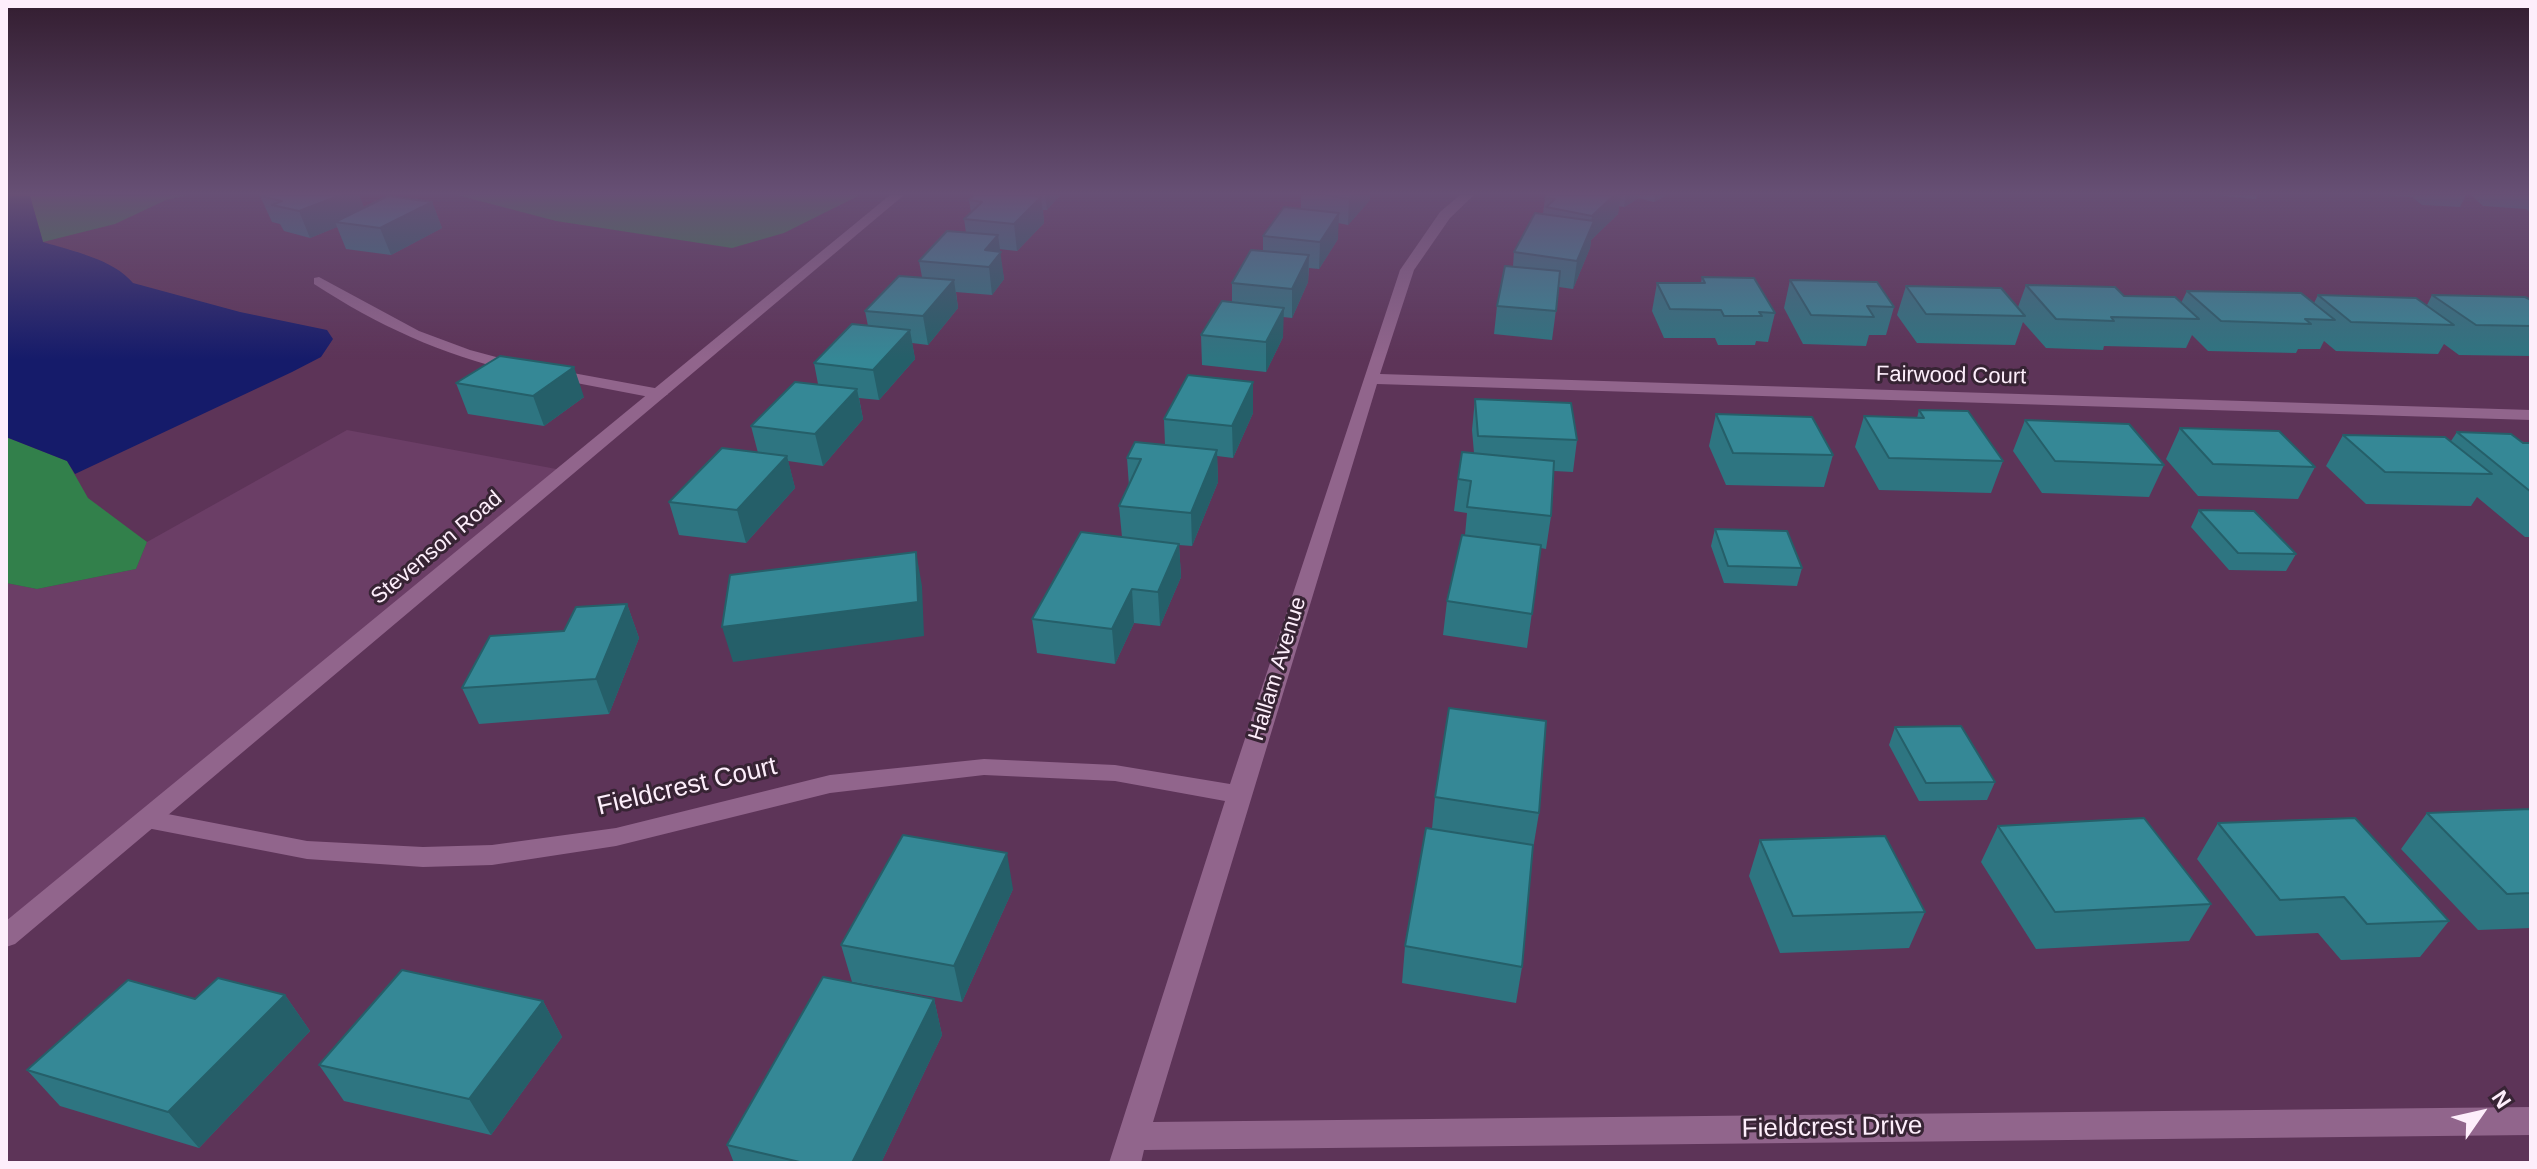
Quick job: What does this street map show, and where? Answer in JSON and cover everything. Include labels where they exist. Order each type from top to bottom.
[{"type":"street","name":"Stevenson Road","points":[[6,936],[833,250]]},
{"type":"street","name":"Hallam Avenue","points":[[1130,1149],[1241,795],[1273,675],[1407,270],[1421,250]]},
{"type":"street","points":[[319,281],[350,302],[422,337],[496,363],[660,394]]},
{"type":"street","name":"Fairwood Court","points":[[1370,379],[1673,391],[2531,415]]},
{"type":"street","name":"Fieldcrest Court","points":[[147,819],[307,850],[423,857],[492,855],[616,837],[830,784],[984,767],[1115,773],[1241,795]]},
{"type":"street","points":[[6,920],[50,900]]},
{"type":"street","name":"Fieldcrest Drive","points":[[1130,1149],[2531,1121]]},
{"type":"shaded area","points":[[6,250],[68,250],[115,268],[133,283],[240,312],[327,330],[333,339],[321,357],[75,474],[67,461],[6,437]]},
{"type":"shaded area","points":[[347,430],[567,471],[6,936],[6,583],[37,589],[136,569],[147,542]]},
{"type":"green space","points":[[6,437],[67,461],[88,498],[147,542],[136,569],[37,589],[6,583]]},
{"type":"building","points":[[930,250],[1001,252],[989,267],[919,261]]},
{"type":"building","points":[[1251,250],[1309,255],[1292,289],[1232,283]]},
{"type":"building","points":[[1515,250],[1582,250],[1577,261],[1514,252]]},
{"type":"building","points":[[1505,266],[1560,271],[1556,311],[1497,306]]},
{"type":"building","points":[[899,276],[954,280],[923,316],[865,311]]},
{"type":"building","points":[[1702,277],[1754,278],[1775,313],[1724,316],[1721,310],[1670,309],[1657,283],[1705,283]]},
{"type":"building","points":[[1790,280],[1877,282],[1894,307],[1867,306],[1874,317],[1811,315]]},
{"type":"building","points":[[2026,285],[2115,287],[2124,296],[2175,297],[2199,319],[2056,319]]},
{"type":"building","points":[[1906,286],[2001,288],[2025,316],[1926,314]]},
{"type":"building","points":[[2187,291],[2301,293],[2335,320],[2305,319],[2311,324],[2221,321]]},
{"type":"building","points":[[2318,295],[2416,298],[2454,325],[2351,322]]},
{"type":"building","points":[[2432,295],[2525,297],[2531,300],[2531,326],[2476,325]]},
{"type":"building","points":[[1222,301],[1284,308],[1266,342],[1201,335]]},
{"type":"building","points":[[852,324],[910,330],[873,370],[814,363]]},
{"type":"building","points":[[500,356],[574,367],[533,396],[456,383]]},
{"type":"building","points":[[1188,375],[1253,382],[1232,426],[1164,419]]},
{"type":"building","points":[[795,382],[857,389],[815,434],[751,426]]},
{"type":"building","points":[[1475,399],[1571,403],[1577,440],[1478,436]]},
{"type":"building","points":[[1919,410],[1968,411],[2003,461],[1889,458],[1864,416],[1924,418]]},
{"type":"building","points":[[1716,414],[1812,417],[1833,455],[1733,453]]},
{"type":"building","points":[[2025,420],[2129,424],[2164,465],[2055,461]]},
{"type":"building","points":[[2180,428],[2279,431],[2315,467],[2213,464]]},
{"type":"building","points":[[2457,432],[2511,434],[2523,443],[2531,443],[2531,492]]},
{"type":"building","points":[[2343,435],[2445,437],[2492,474],[2385,472]]},
{"type":"building","points":[[1135,442],[1217,450],[1191,513],[1119,506],[1141,459],[1127,458]]},
{"type":"building","points":[[722,448],[787,456],[737,510],[669,502]]},
{"type":"building","points":[[1462,452],[1554,461],[1551,516],[1467,507],[1471,481],[1458,479]]},
{"type":"building","points":[[2199,510],[2254,511],[2296,554],[2238,553]]},
{"type":"building","points":[[1715,529],[1787,531],[1802,568],[1728,566]]},
{"type":"building","points":[[1081,532],[1179,544],[1158,592],[1132,589],[1112,629],[1032,619]]},
{"type":"building","points":[[1462,535],[1541,545],[1532,614],[1447,601]]},
{"type":"building","points":[[916,552],[918,602],[722,627],[730,575]]},
{"type":"building","points":[[627,604],[596,679],[462,688],[490,636],[564,631],[576,607]]},
{"type":"building","points":[[1449,708],[1546,721],[1539,813],[1435,797]]},
{"type":"building","points":[[1961,726],[1995,782],[1926,783],[1895,727]]},
{"type":"building","points":[[2531,809],[2531,893],[2507,894],[2427,813]]},
{"type":"building","points":[[2144,818],[2211,904],[2055,912],[1998,826]]},
{"type":"building","points":[[2355,818],[2449,921],[2367,924],[2344,897],[2280,900],[2218,823]]},
{"type":"building","points":[[1426,828],[1533,845],[1522,967],[1405,946]]},
{"type":"building","points":[[903,835],[1007,853],[954,966],[841,945]]},
{"type":"building","points":[[1885,836],[1925,912],[1793,916],[1760,840]]},
{"type":"building","points":[[402,970],[543,1001],[469,1099],[319,1065]]},
{"type":"building","points":[[823,977],[934,999],[852,1163],[804,1163],[727,1145]]},
{"type":"building","points":[[218,978],[285,995],[168,1112],[27,1070],[128,980],[195,999]]}]
